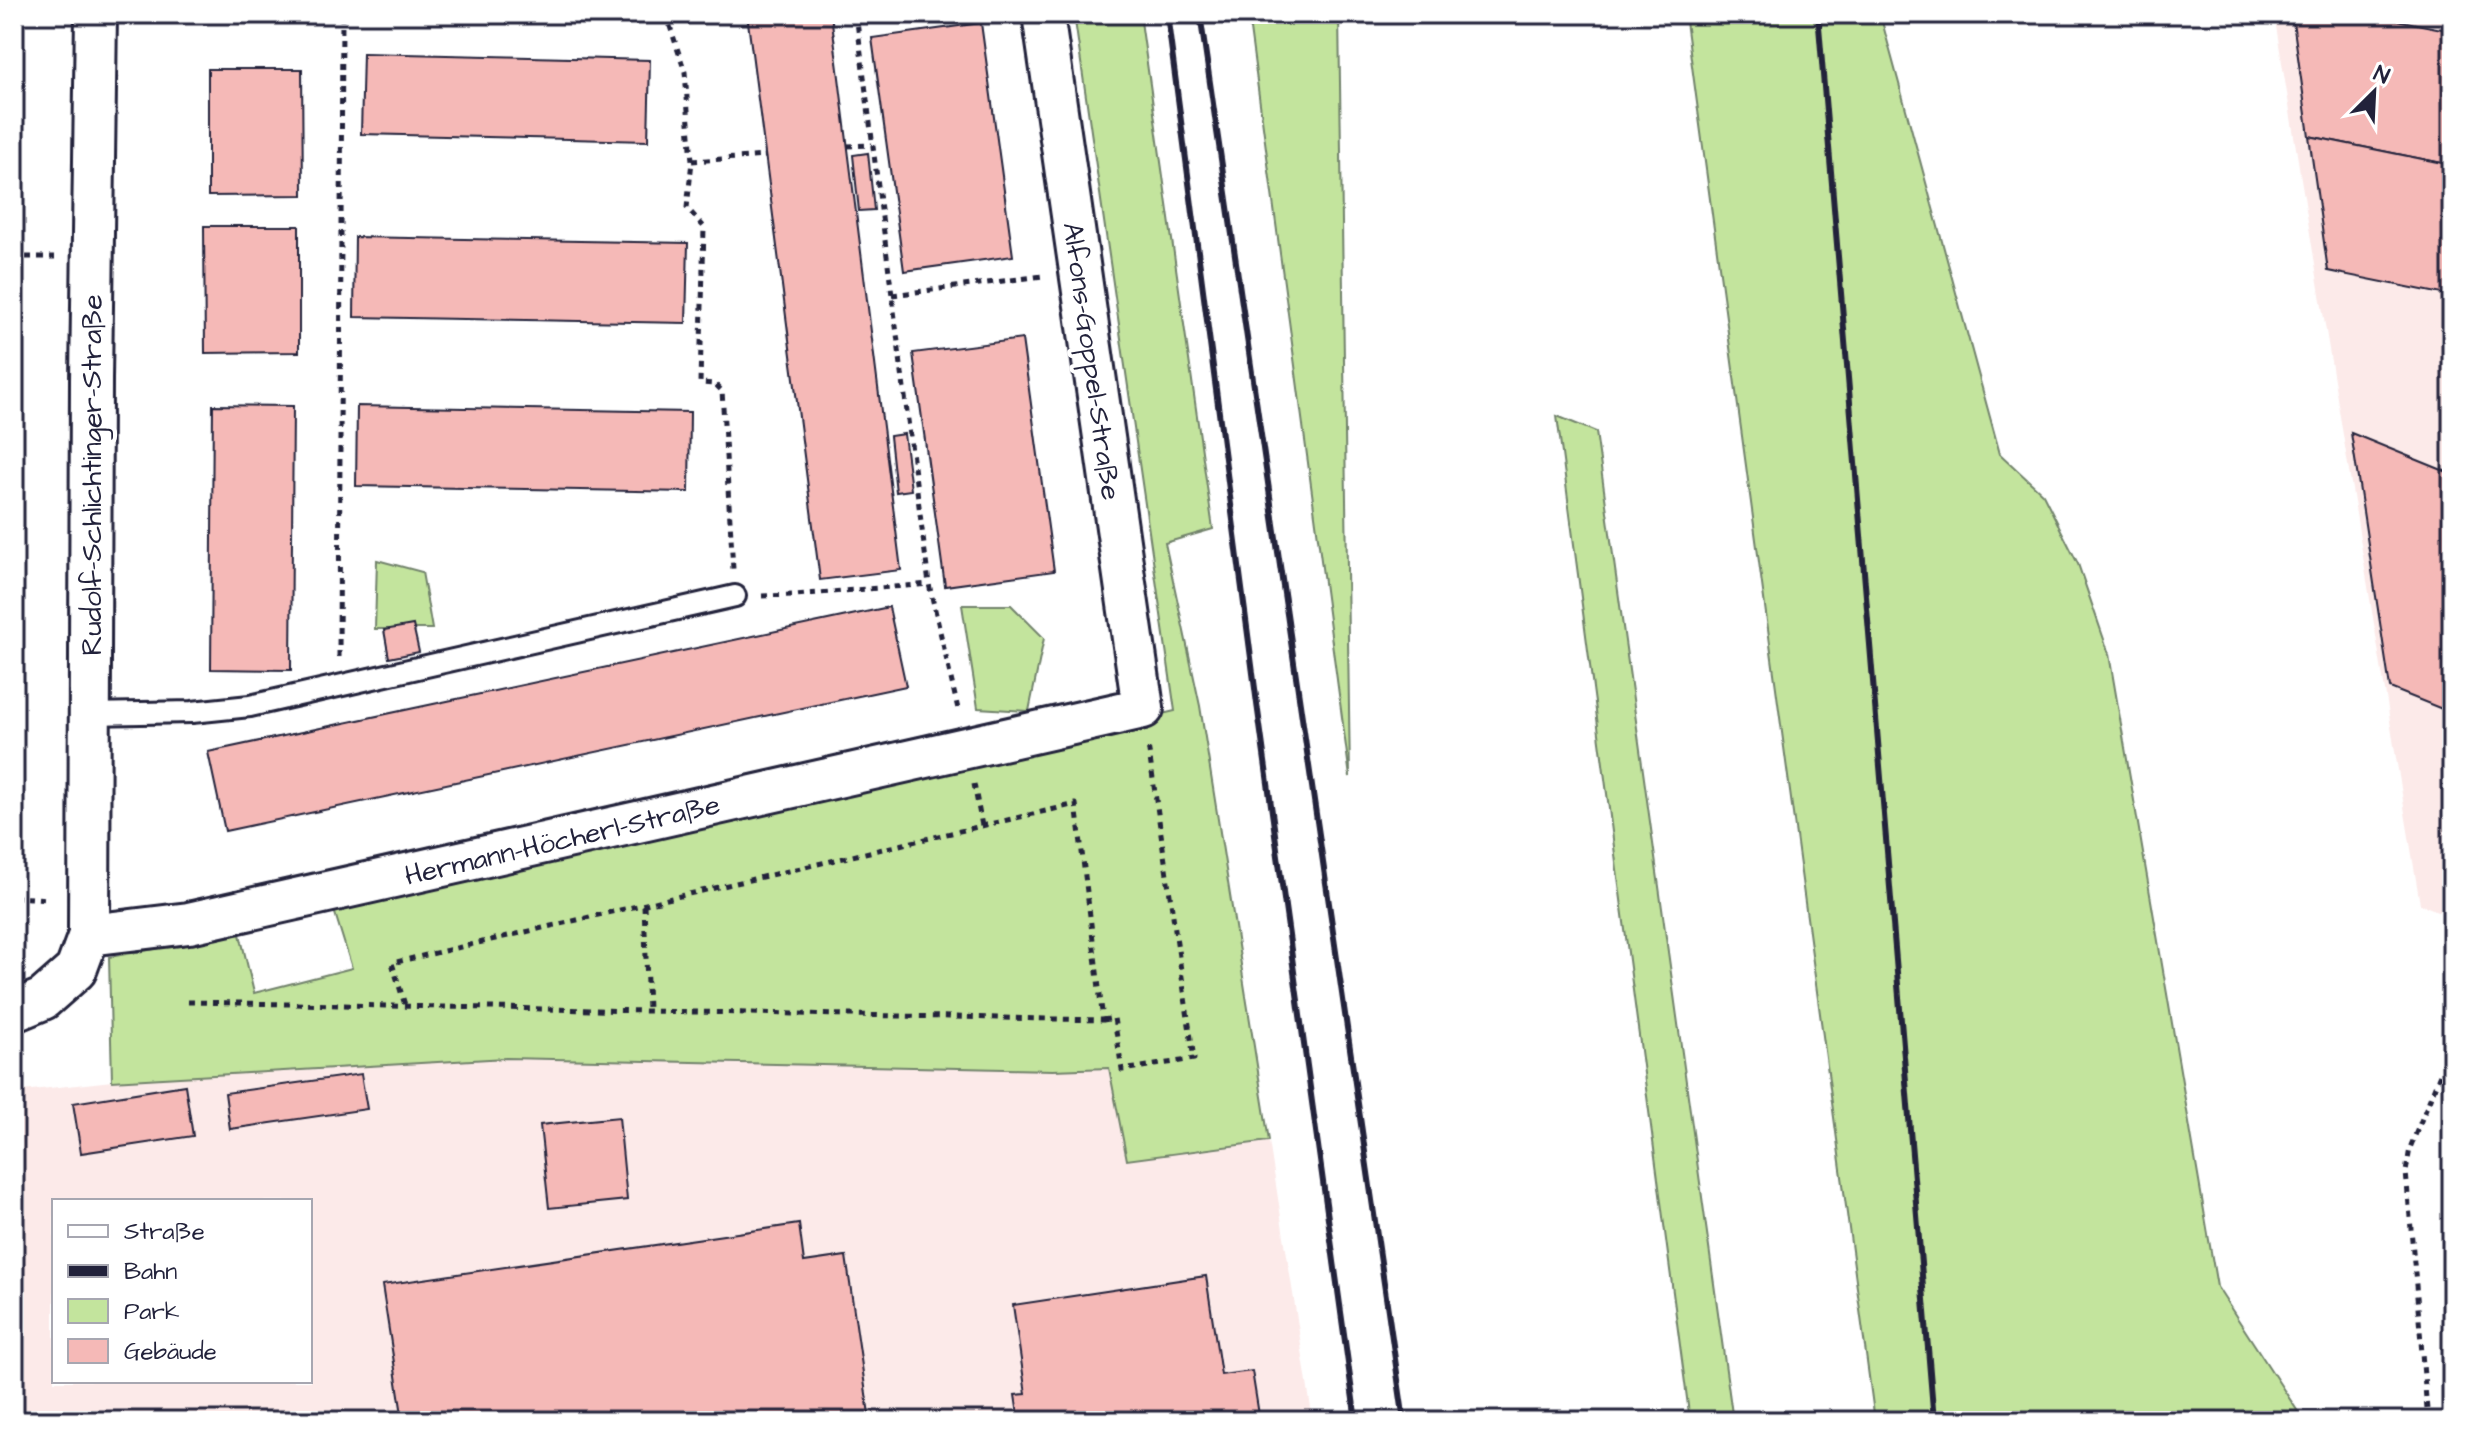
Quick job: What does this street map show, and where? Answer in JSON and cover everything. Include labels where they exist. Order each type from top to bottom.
[{"type":"street","name":"Rudolf-Schlichtinger-Straße","points":[[89,935],[90,396],[96,14]]},
{"type":"street","name":"Alfons-Goppel-Straße","points":[[1043,14],[1143,708]]},
{"type":"street","name":"Hermann-Höcherl-Straße","points":[[89,935],[189,923],[970,763],[1143,708]]},
{"type":"street","points":[[14,1011],[43,999],[76,970],[89,935]]},
{"type":"lane","points":[[90,714],[192,712],[250,706],[735,596]]},
{"type":"path","points":[[338,685],[342,14]]},
{"type":"path","points":[[666,14],[685,72],[692,161],[687,208],[704,227],[700,383],[715,384],[722,391],[735,596],[794,595],[929,584]]},
{"type":"path","points":[[856,14],[929,584],[982,826]]},
{"type":"path","points":[[847,146],[872,145]]},
{"type":"path","points":[[692,161],[766,156]]},
{"type":"path","points":[[892,295],[1079,271]]},
{"type":"path","points":[[188,1002],[1114,1018],[1122,1070],[1194,1059],[1143,708]]},
{"type":"path","points":[[405,1005],[392,963],[1076,804],[1103,1020]]},
{"type":"path","points":[[644,905],[648,1010]]},
{"type":"path","points":[[2428,1421],[2406,1172],[2410,1148],[2452,1044]]},
{"type":"shaded area","points":[[2274,14],[2452,14],[2452,917],[2420,904]]},
{"type":"shaded area","points":[[506,1058],[1053,1070],[1110,1068],[1127,1160],[1269,1141],[1313,1421],[14,1421],[14,1092],[112,1081]]},
{"type":"green space","points":[[1074,14],[1140,14],[1213,529],[1165,543],[1200,706],[1269,1141],[1127,1160],[1109,1068],[1053,1070],[506,1058],[112,1081],[109,957],[240,934],[254,993],[352,968],[334,910],[1175,711]]},
{"type":"green space","points":[[1248,14],[1339,14],[1350,777]]},
{"type":"green space","points":[[1685,14],[1880,14],[2000,454],[2043,494],[2078,564],[2109,654],[2217,1287],[2304,1421],[1875,1421]]},
{"type":"green space","points":[[1557,416],[1596,432],[1733,1421],[1690,1421]]},
{"type":"green space","points":[[377,560],[422,572],[432,629],[375,629]]},
{"type":"green space","points":[[962,605],[1011,605],[1044,638],[1029,711],[978,708]]},
{"type":"building","points":[[14,14],[22,14],[17,875],[14,875]]},
{"type":"building","points":[[747,14],[831,14],[901,570],[820,580]]},
{"type":"building","points":[[2292,14],[2366,14],[2452,31],[2452,165],[2309,136]]},
{"type":"building","points":[[981,23],[1013,256],[904,271],[872,38]]},
{"type":"building","points":[[363,53],[650,60],[648,141],[361,134]]},
{"type":"building","points":[[208,69],[302,69],[303,195],[208,196]]},
{"type":"building","points":[[2309,136],[2452,165],[2452,296],[2328,271]]},
{"type":"building","points":[[868,153],[874,210],[859,211],[853,155]]},
{"type":"building","points":[[204,226],[299,226],[299,352],[205,353]]},
{"type":"building","points":[[355,237],[688,243],[686,323],[354,317]]},
{"type":"building","points":[[1022,339],[1054,571],[945,586],[913,353]]},
{"type":"building","points":[[213,405],[293,406],[291,670],[211,669]]},
{"type":"building","points":[[357,406],[690,412],[689,492],[356,486]]},
{"type":"building","points":[[2351,433],[2452,474],[2452,713],[2390,688]]},
{"type":"building","points":[[904,434],[911,490],[896,492],[890,436]]},
{"type":"building","points":[[889,607],[906,686],[225,831],[208,752]]},
{"type":"building","points":[[413,625],[419,652],[389,658],[384,630]]},
{"type":"building","points":[[361,1074],[367,1109],[230,1129],[225,1093]]},
{"type":"building","points":[[185,1085],[193,1136],[81,1153],[73,1103]]},
{"type":"building","points":[[619,1117],[627,1200],[549,1208],[540,1125]]},
{"type":"building","points":[[799,1224],[804,1262],[846,1256],[870,1421],[551,1421],[550,1417],[527,1421],[403,1421],[382,1285]]},
{"type":"building","points":[[1206,1276],[1221,1375],[1252,1371],[1260,1421],[1019,1421],[1015,1395],[1026,1394],[1013,1305]]},
{"type":"railway","points":[[1167,14],[1259,718],[1356,1421]]},
{"type":"railway","points":[[1200,14],[1404,1421]]},
{"type":"railway","points":[[1818,14],[1934,1421]]}]
